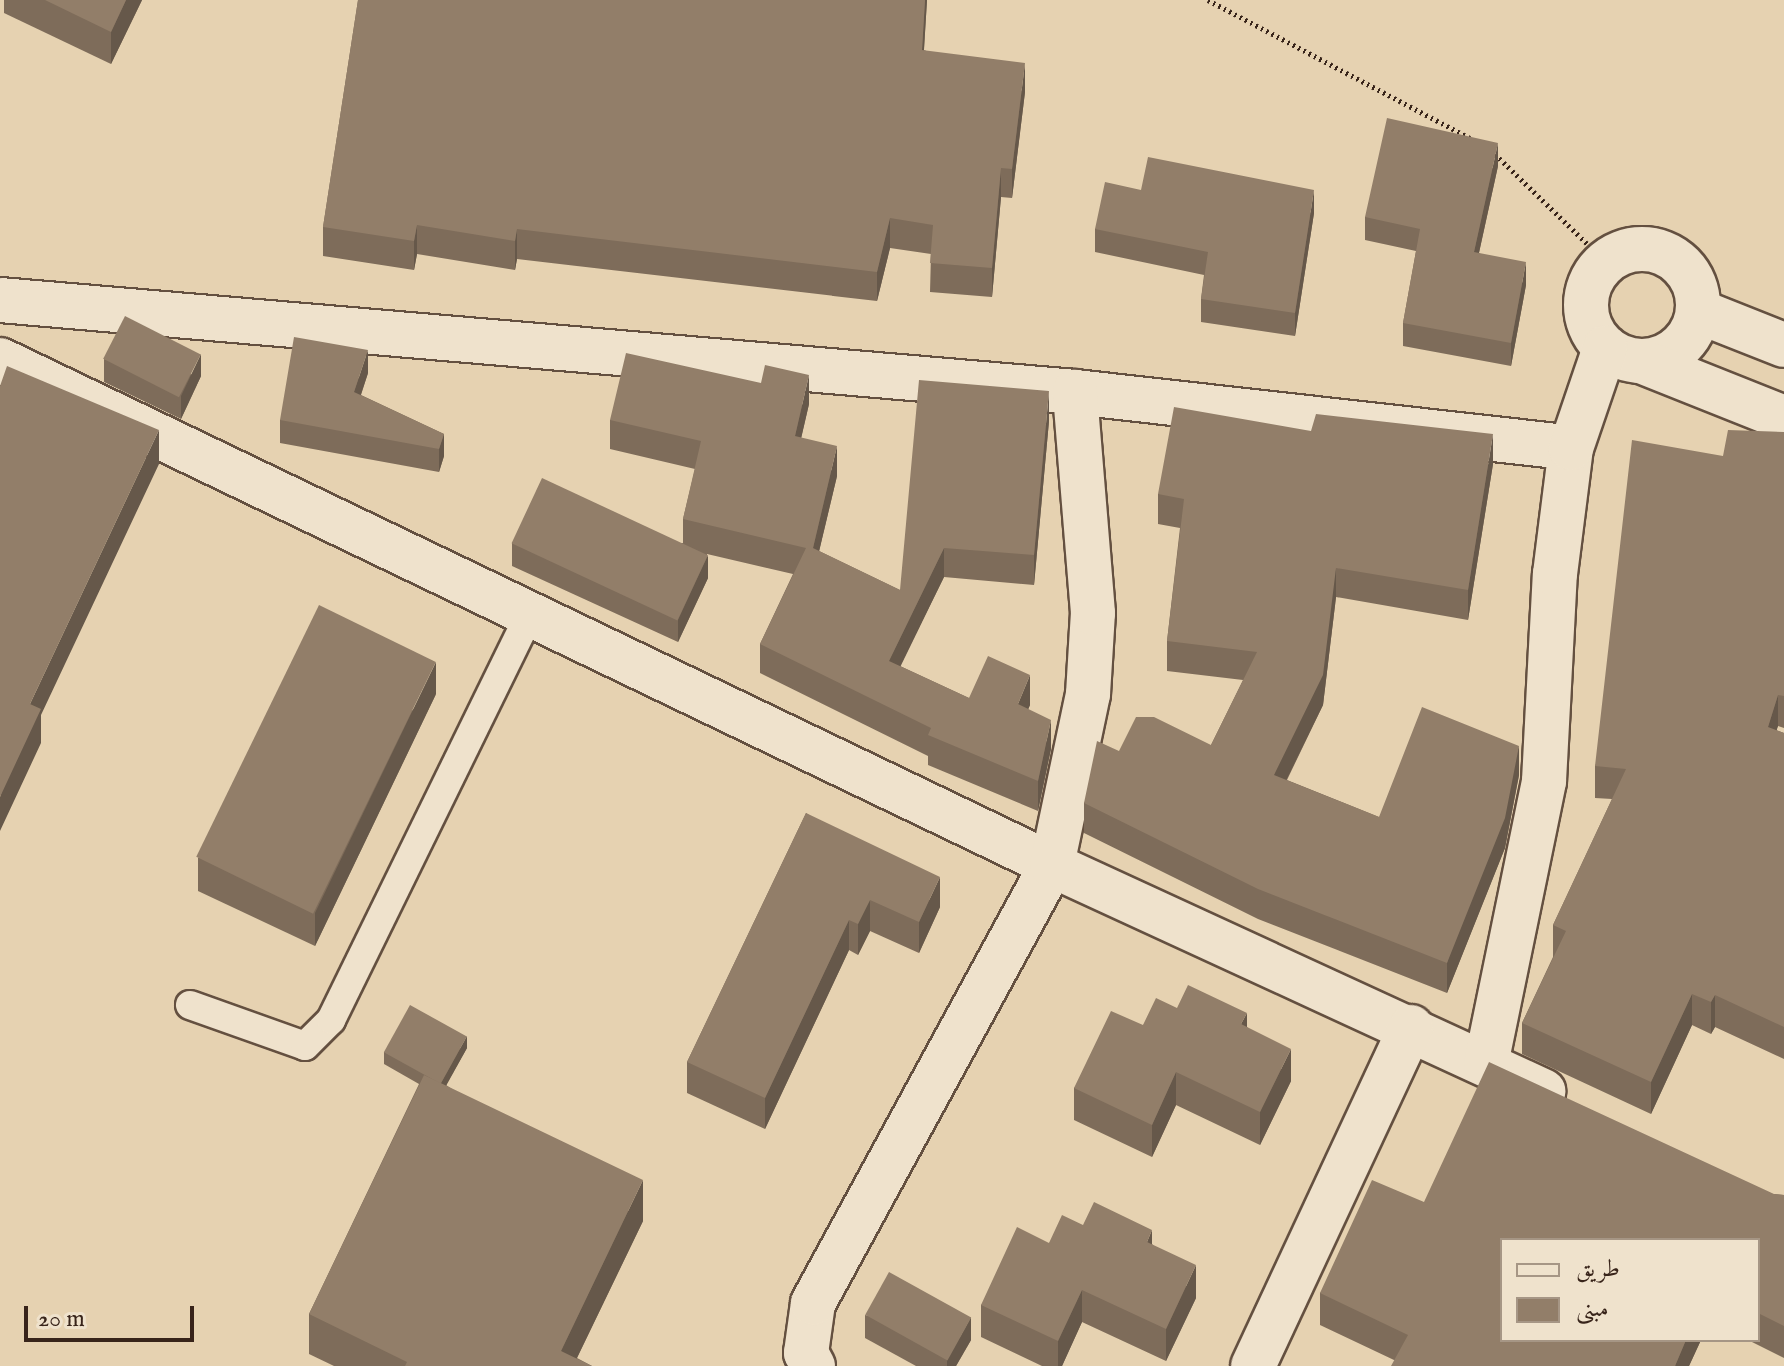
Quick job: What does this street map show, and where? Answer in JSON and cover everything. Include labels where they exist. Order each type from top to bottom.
[{"type":"street","points":[[1623,355],[1679,348],[1698,311],[1689,274],[1660,251],[1641,248],[1606,262],[1585,305],[1623,355],[1784,418]]},
{"type":"street","points":[[0,300],[1075,392],[1571,448]]},
{"type":"street","points":[[1698,311],[1784,345]]},
{"type":"street","points":[[1486,1064],[1544,781],[1555,574],[1571,448],[1623,355]]},
{"type":"street","points":[[0,360],[1052,865],[1411,1027],[1585,1111]]},
{"type":"street","points":[[813,1366],[806,1353],[813,1303],[1052,865],[1088,694],[1092,627],[1075,392]]},
{"type":"street","points":[[1253,1366],[1411,1027]]},
{"type":"lane","points":[[190,1005],[305,1046],[331,1020],[530,614]]},
{"type":"path","points":[[1208,0],[1473,139],[1517,170],[1606,262]]},
{"type":"building","points":[[45,0],[126,0],[111,32]]},
{"type":"building","points":[[358,0],[925,0],[922,50],[1025,63],[1012,169],[1001,168],[992,268],[930,263],[933,225],[890,218],[877,272],[517,229],[515,241],[417,225],[414,241],[323,227]]},
{"type":"building","points":[[1387,118],[1498,143],[1474,252],[1526,262],[1511,343],[1403,323],[1420,229],[1365,217]]},
{"type":"building","points":[[1148,157],[1314,190],[1295,313],[1201,299],[1208,252],[1095,229],[1105,182],[1141,190]]},
{"type":"building","points":[[125,316],[201,355],[179,397],[103,359]]},
{"type":"building","points":[[294,337],[368,350],[354,392],[444,434],[439,449],[280,420]]},
{"type":"building","points":[[626,353],[761,383],[765,365],[809,375],[795,436],[837,446],[813,548],[900,590],[919,380],[1049,391],[1034,555],[944,548],[889,661],[969,698],[988,656],[1030,675],[1018,704],[1051,720],[1038,781],[928,735],[931,728],[760,644],[806,548],[683,519],[701,441],[610,420]]},
{"type":"building","points":[[7,366],[159,430],[30,704],[41,709],[0,797],[0,386]]},
{"type":"building","points":[[1174,407],[1311,431],[1316,414],[1493,434],[1468,590],[1336,568],[1323,675],[1274,775],[1379,817],[1422,707],[1519,746],[1505,818],[1447,963],[1258,889],[1084,803],[1097,741],[1119,751],[1136,717],[1154,717],[1211,745],[1257,652],[1167,641],[1184,499],[1158,494]]},
{"type":"building","points":[[1728,430],[1784,432],[1784,696],[1778,695],[1768,727],[1784,733],[1784,1027],[1715,995],[1711,1002],[1692,994],[1651,1082],[1522,1023],[1566,931],[1553,925],[1626,769],[1595,766],[1632,440],[1723,456]]},
{"type":"building","points":[[542,478],[708,555],[677,621],[512,543]]},
{"type":"building","points":[[319,605],[436,662],[313,914],[196,857]]},
{"type":"building","points":[[806,813],[940,877],[919,922],[870,900],[858,924],[849,920],[765,1098],[687,1062]]},
{"type":"building","points":[[1188,985],[1247,1013],[1241,1024],[1291,1049],[1260,1112],[1176,1072],[1152,1125],[1074,1088],[1111,1011],[1143,1025],[1156,998],[1177,1008]]},
{"type":"building","points":[[410,1005],[467,1037],[441,1084],[384,1052]]},
{"type":"building","points":[[1489,1062],[1774,1194],[1784,1195],[1784,1326],[1760,1314],[1760,1238],[1500,1238],[1500,1342],[1685,1342],[1675,1366],[1391,1366],[1408,1335],[1320,1293],[1372,1180],[1424,1202]]},
{"type":"building","points":[[424,1075],[643,1180],[561,1351],[592,1366],[405,1366],[407,1362],[309,1314]]},
{"type":"building","points":[[1094,1202],[1152,1230],[1147,1242],[1196,1265],[1166,1329],[1082,1290],[1058,1341],[981,1305],[1017,1227],[1049,1243],[1062,1215],[1083,1225]]},
{"type":"building","points":[[889,1272],[971,1318],[947,1360],[865,1315]]}]
